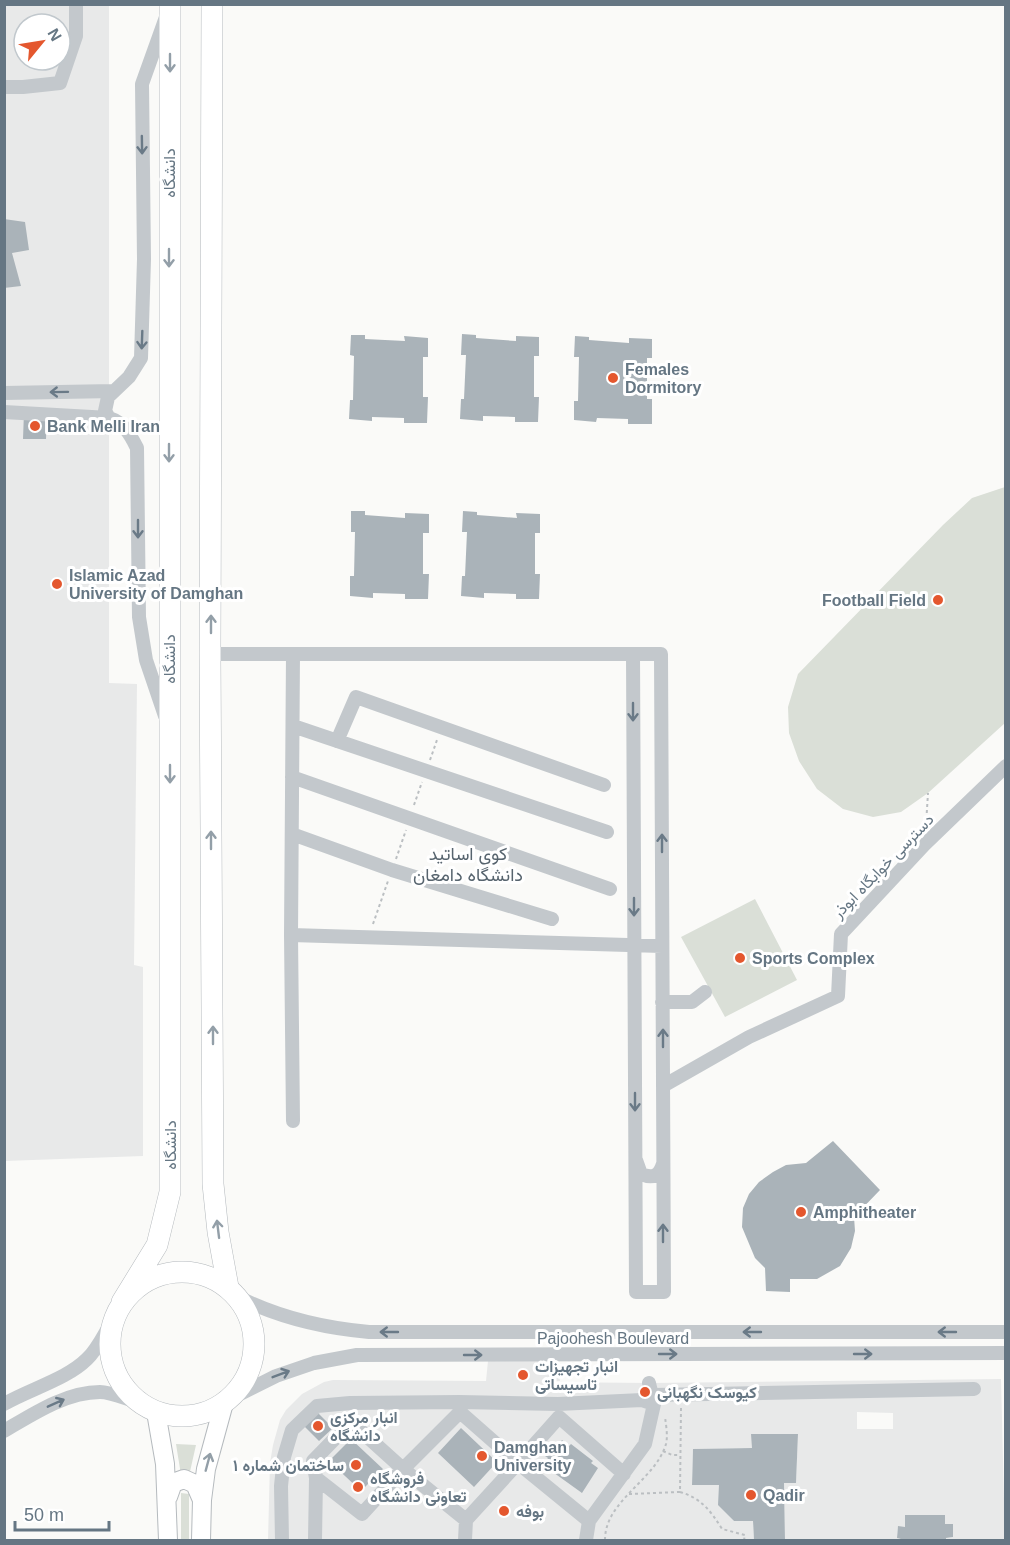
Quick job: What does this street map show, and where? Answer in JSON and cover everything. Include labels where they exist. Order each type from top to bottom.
[{"type":"highway","points":[[213,4],[210,654],[213,1184],[218,1233],[233,1292],[248,1313],[254,1332],[254,1351],[250,1369],[241,1386],[226,1401],[209,1411],[192,1416],[174,1416],[149,1408],[127,1391],[116,1375],[109,1338],[117,1311],[135,1288],[152,1277],[171,1272],[191,1271],[210,1277],[233,1292]]},
{"type":"highway","name":"دانشگاه","points":[[117,1311],[156,1245],[170,1192],[170,6]]},
{"type":"main road","points":[[201,1540],[202,1500],[206,1469],[226,1401]]},
{"type":"main road","points":[[149,1408],[165,1464],[168,1540]]},
{"type":"main road","points":[[168,1497],[173,1483],[184,1479],[195,1484],[202,1500]]},
{"type":"street","points":[[4,87],[60,83],[76,36],[76,4]]},
{"type":"street","points":[[109,418],[105,411],[105,404],[114,391],[129,377],[141,358],[144,259],[142,84],[170,6]]},
{"type":"street","points":[[4,393],[114,391]]},
{"type":"street","points":[[4,412],[109,418],[119,422],[129,433],[137,448],[139,617],[146,660],[169,728]]},
{"type":"street","points":[[210,654],[293,654],[633,654],[661,654],[664,1292],[636,1292],[633,654]]},
{"type":"street","points":[[293,654],[291,934],[293,1121]]},
{"type":"street","points":[[338,741],[356,697],[604,785]]},
{"type":"street","points":[[293,726],[607,832]]},
{"type":"street","name":"دسترسی خوابگاه ابوذر","points":[[663,1086],[749,1037],[838,996],[841,934],[924,845],[1005,766]]},
{"type":"street","points":[[292,777],[610,890]]},
{"type":"street","points":[[292,834],[392,870],[552,919]]},
{"type":"street","points":[[291,934],[662,946]]},
{"type":"street","points":[[662,1002],[692,1002],[705,992]]},
{"type":"street","points":[[635,1155],[641,1174],[648,1177],[660,1172],[663,1164]]},
{"type":"street","name":"Pajoohesh Boulevard","points":[[233,1292],[261,1309],[339,1329],[369,1332],[1005,1332]]},
{"type":"street","points":[[4,1404],[63,1376],[87,1359],[117,1311]]},
{"type":"street","name":"Pajoohesh Boulevard","points":[[226,1401],[276,1376],[314,1363],[357,1355],[1005,1353]]},
{"type":"street","points":[[282,1540],[284,1457],[292,1430],[317,1406],[350,1403],[559,1411],[642,1400],[652,1394],[974,1389]]},
{"type":"street","points":[[4,1431],[33,1413],[72,1396],[101,1392],[149,1408]]},
{"type":"street","points":[[586,1540],[589,1521],[645,1444],[652,1394]]},
{"type":"street","points":[[350,1403],[351,1422],[403,1469],[466,1520]]},
{"type":"street","points":[[460,1407],[518,1462],[589,1521]]},
{"type":"street","points":[[316,1478],[362,1514],[460,1407]]},
{"type":"street","points":[[465,1540],[466,1520],[518,1462],[559,1411]]},
{"type":"street","points":[[559,1411],[624,1474]]},
{"type":"street","points":[[315,1540],[316,1478],[313,1461],[351,1422]]},
{"type":"path","points":[[368,937],[441,728]]},
{"type":"path","points":[[924,845],[928,793]]},
{"type":"path","points":[[680,1395],[680,1492]]},
{"type":"path","points":[[663,1451],[672,1455],[681,1455]]},
{"type":"path","points":[[629,1494],[680,1492],[692,1496],[708,1508],[722,1529],[745,1535],[744,1540]]},
{"type":"shaded area","name":"Islamic Azad University of Damghan","points":[[4,5],[109,5],[109,683],[137,684],[134,965],[143,967],[143,1156],[5,1161]]},
{"type":"shaded area","name":"Football Field","points":[[1005,487],[1005,723],[928,793],[901,812],[873,817],[843,809],[817,789],[799,761],[789,733],[788,707],[798,674],[972,498]]},
{"type":"shaded area","name":"Sports Complex","points":[[755,899],[797,980],[725,1017],[681,937]]},
{"type":"shaded area","name":"Damghan University","points":[[545,1360],[545,1368],[558,1369],[560,1381],[544,1382],[1001,1379],[1005,1540],[946,1540],[946,1538],[953,1537],[953,1524],[945,1524],[945,1515],[905,1515],[905,1527],[898,1527],[897,1538],[905,1540],[785,1540],[784,1483],[796,1482],[798,1435],[752,1434],[752,1448],[693,1449],[692,1485],[719,1485],[719,1505],[734,1521],[753,1521],[754,1540],[268,1540],[270,1463],[273,1445],[280,1420],[286,1410],[302,1394],[324,1382],[333,1380],[486,1381],[488,1361]],"holes":[[[857,1412],[893,1413],[893,1429],[857,1429]]]},
{"type":"shaded area","points":[[176,1444],[196,1445],[189,1476],[181,1475]]},
{"type":"shaded area","points":[[181,1493],[189,1494],[189,1540],[181,1540]]},
{"type":"building","points":[[4,219],[25,222],[29,250],[12,253],[21,286],[4,288]]},
{"type":"building","points":[[462,334],[476,335],[476,338],[516,341],[516,336],[539,337],[539,356],[534,356],[534,397],[539,397],[538,422],[515,422],[515,417],[483,416],[483,421],[460,419],[461,399],[464,399],[466,355],[461,355]]},
{"type":"building","points":[[351,335],[365,335],[365,339],[405,341],[404,336],[428,338],[428,357],[423,357],[423,397],[428,397],[427,423],[404,423],[404,418],[372,417],[372,421],[349,419],[350,400],[353,400],[354,356],[350,355]]},
{"type":"building","name":"Females Dormitory","points":[[575,336],[589,337],[589,340],[629,343],[629,338],[652,339],[652,358],[647,358],[647,399],[652,399],[652,424],[628,424],[628,419],[597,418],[596,422],[574,420],[574,401],[578,401],[579,357],[574,357]]},
{"type":"building","name":"Bank Melli Iran","points":[[24,412],[47,413],[46,439],[23,439]]},
{"type":"building","points":[[351,511],[365,511],[365,515],[405,518],[405,513],[429,514],[429,533],[423,533],[423,574],[429,574],[428,599],[405,599],[405,594],[373,593],[373,598],[350,596],[350,576],[354,576],[355,532],[351,532]]},
{"type":"building","points":[[463,511],[477,512],[477,515],[517,518],[516,513],[540,514],[540,533],[535,533],[535,574],[540,574],[539,599],[516,599],[516,594],[484,593],[484,598],[461,596],[462,576],[465,576],[467,532],[462,532]]},
{"type":"building","name":"Amphitheater","points":[[833,1141],[880,1190],[854,1217],[855,1231],[851,1248],[840,1266],[817,1279],[790,1279],[790,1292],[766,1291],[765,1268],[755,1258],[742,1227],[743,1208],[749,1194],[759,1182],[773,1172],[786,1165],[806,1163]]},
{"type":"building","name":"انبار مرکزی دانشگاه","points":[[316,1411],[333,1428],[319,1441],[302,1424]]},
{"type":"building","points":[[461,1428],[497,1462],[474,1487],[438,1453]]},
{"type":"building","name":"Qadir","points":[[751,1434],[798,1434],[796,1483],[784,1483],[785,1540],[754,1540],[753,1521],[734,1521],[718,1505],[719,1485],[692,1485],[693,1449],[752,1448]]},
{"type":"building","name":"ساختمان شماره ۱","points":[[351,1439],[383,1469],[361,1491],[329,1461]]},
{"type":"building","points":[[562,1440],[593,1461],[591,1463],[598,1468],[582,1493],[543,1465],[548,1458],[545,1456],[554,1444],[557,1447]]},
{"type":"building","points":[[905,1515],[945,1515],[945,1524],[953,1524],[953,1537],[946,1538],[946,1540],[897,1538],[898,1526],[905,1527]]},
{"type":"place","name":"Females Dormitory","points":[[613,378]]},
{"type":"place","name":"Bank Melli Iran","points":[[35,426]]},
{"type":"place","name":"Islamic Azad University of Damghan","points":[[57,584]]},
{"type":"place","name":"Football Field","points":[[938,600]]},
{"type":"place","name":"Sports Complex","points":[[740,958]]},
{"type":"place","name":"Amphitheater","points":[[801,1212]]},
{"type":"place","name":"انبار تجهیزات تاسیساتی","points":[[523,1375]]},
{"type":"place","name":"کیوسک نگهبانی","points":[[645,1392]]},
{"type":"place","name":"انبار مرکزی دانشگاه","points":[[318,1426]]},
{"type":"place","name":"Damghan University","points":[[482,1456]]},
{"type":"place","name":"ساختمان شماره ۱","points":[[356,1465]]},
{"type":"place","name":"فروشگاه تعاونی دانشگاه","points":[[358,1487]]},
{"type":"place","name":"Qadir","points":[[751,1495]]},
{"type":"place","name":"بوفه","points":[[504,1511]]},
{"type":"district","name":"کوی اساتید دانشگاه دامغان","points":[[468,864]]}]
